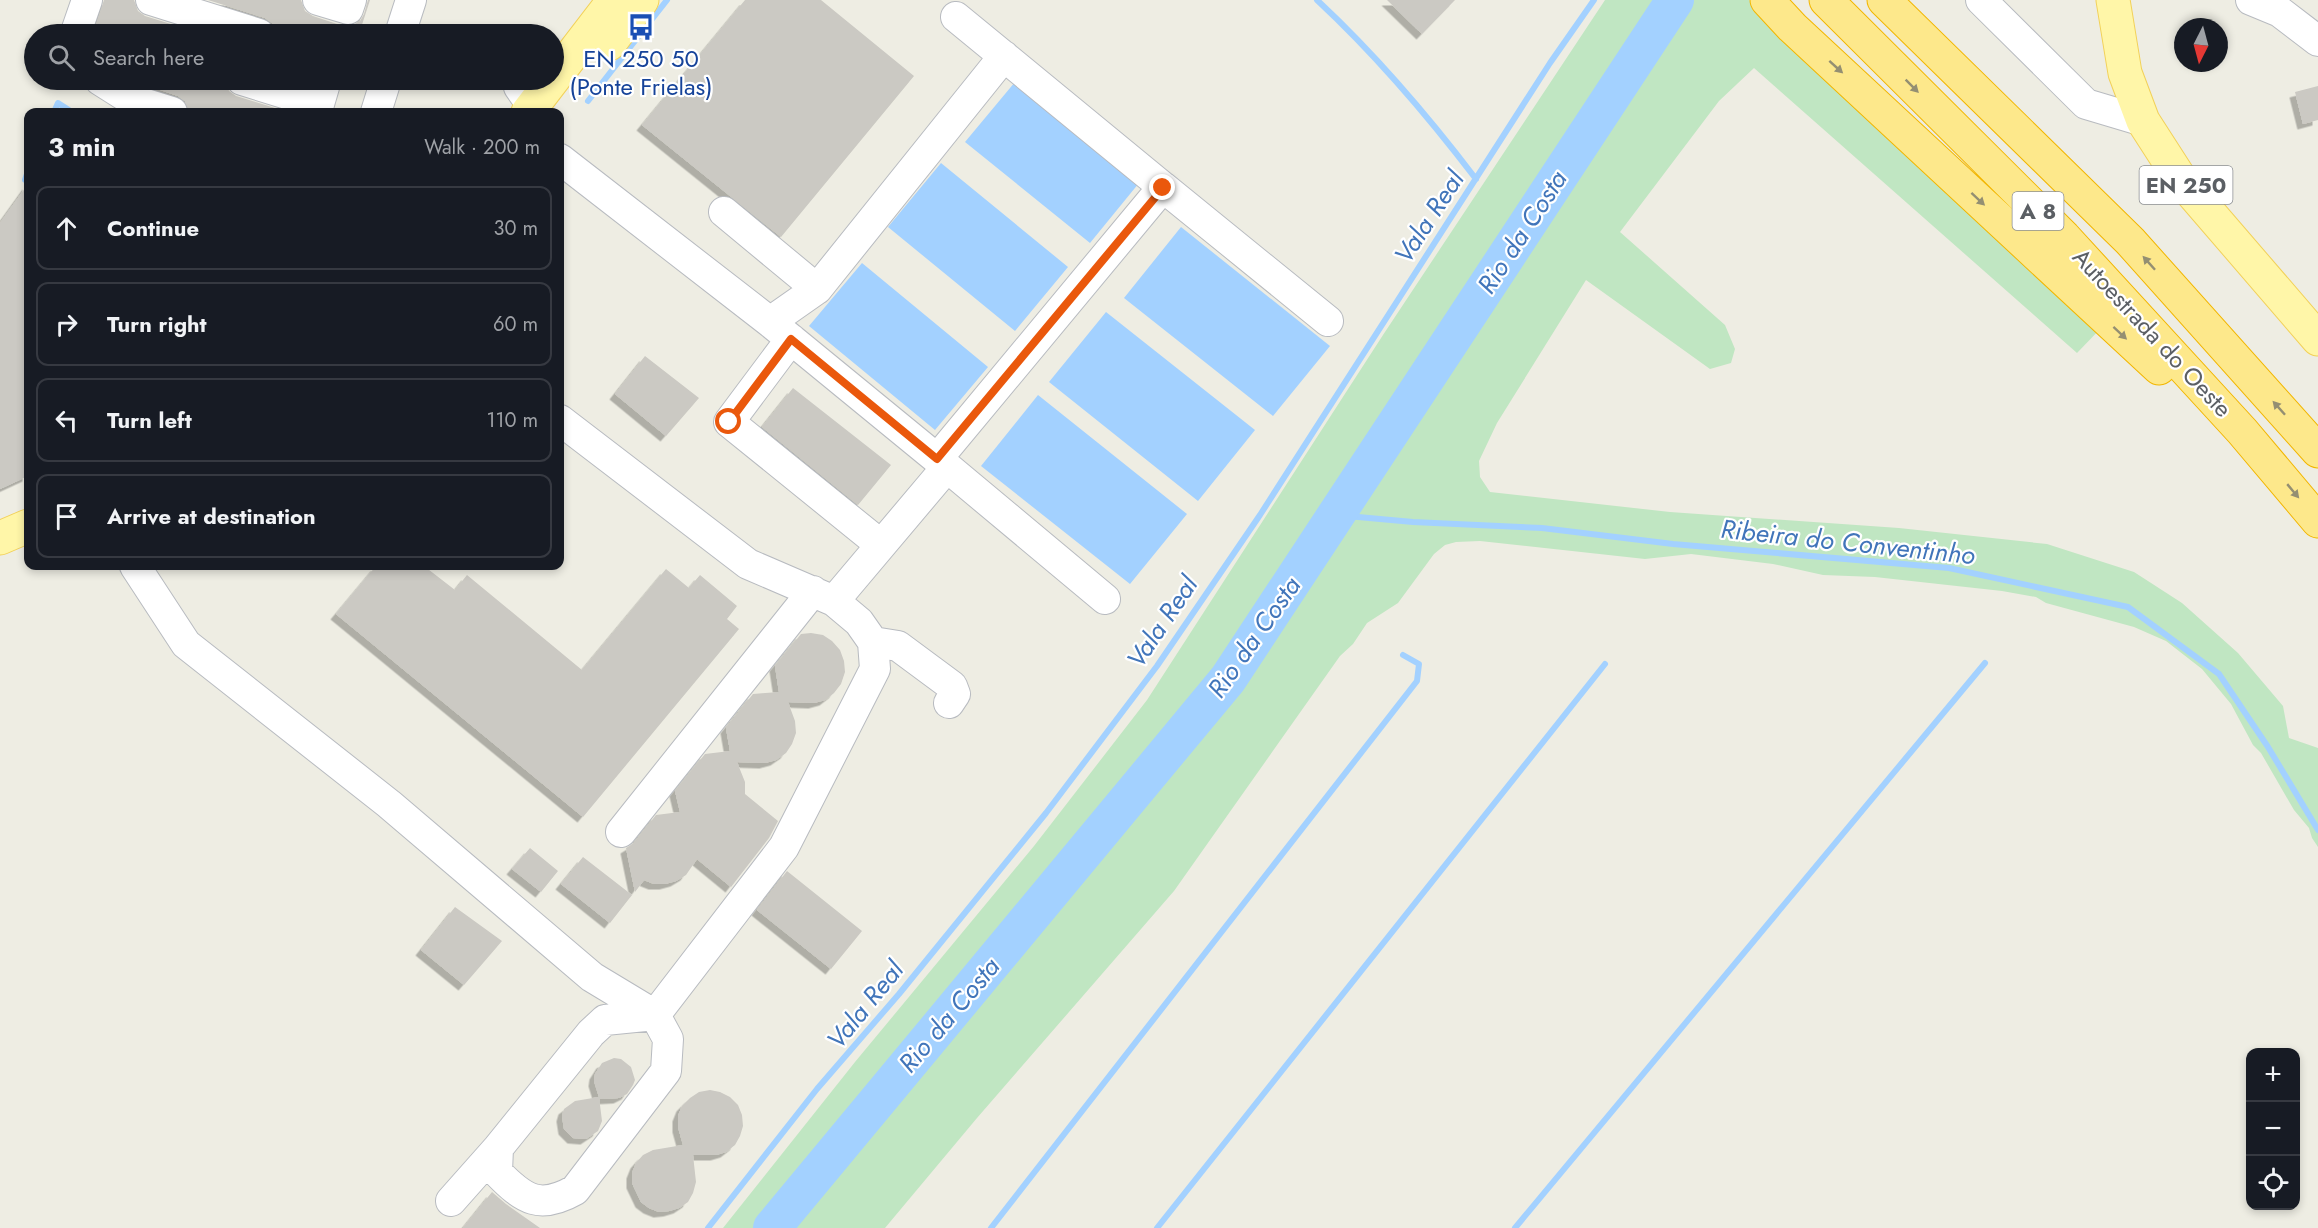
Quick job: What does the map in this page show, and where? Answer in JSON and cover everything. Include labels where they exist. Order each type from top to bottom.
[{"type":"highway","points":[[1767,0],[1792,27],[1921,145],[2147,359],[2242,431]]},
{"type":"highway","name":"Autoestrada do Oeste","points":[[1826,0],[2064,237],[2242,431],[2318,521]]},
{"type":"highway","name":"Autoestrada do Oeste","points":[[1884,0],[2130,241],[2318,451]]},
{"type":"main road","points":[[565,48],[614,0]]},
{"type":"main road","points":[[564,74],[642,0]]},
{"type":"main road","name":"EN 250","points":[[2112,0],[2125,73],[2143,121],[2181,180],[2318,339]]},
{"type":"main road","points":[[534,103],[548,90]]},
{"type":"main road","points":[[0,538],[24,528]]},
{"type":"street","points":[[83,24],[87,0]]},
{"type":"street","points":[[151,0],[227,24]]},
{"type":"street","points":[[318,0],[346,15]]},
{"type":"street","points":[[403,24],[411,0]]},
{"type":"street","points":[[1981,0],[2086,104],[2143,121]]},
{"type":"street","points":[[2251,0],[2306,23]]},
{"type":"street","points":[[956,17],[1328,321]]},
{"type":"street","points":[[881,545],[729,422],[781,331],[1004,56]]},
{"type":"street","points":[[116,90],[130,99],[159,108]]},
{"type":"street","points":[[283,90],[320,99]]},
{"type":"street","points":[[377,108],[383,90]]},
{"type":"street","points":[[564,162],[781,331],[1105,599]]},
{"type":"street","points":[[621,832],[823,596],[881,545],[942,463],[1163,188]]},
{"type":"street","points":[[724,212],[817,289]]},
{"type":"street","points":[[451,1202],[605,1020],[655,1015],[784,847],[875,669],[873,642],[860,622],[823,596],[748,564],[564,423]]},
{"type":"street","points":[[138,570],[186,644],[389,804],[592,977],[655,1015],[668,1040],[666,1071],[575,1190],[558,1199],[536,1201],[514,1190],[497,1172],[498,1148]]},
{"type":"street","points":[[873,642],[898,646],[952,686],[955,694],[949,703]]},
{"type":"street","points":[[592,977],[603,1004],[605,1020]]},
{"type":"green space","points":[[1605,0],[1749,0],[1781,32],[2104,325],[2077,353],[1754,68],[1719,101],[1620,232],[1725,325],[1735,349],[1731,363],[1710,369],[1586,280],[1497,423],[1479,461],[1480,477],[1490,492],[1670,512],[1899,528],[2047,544],[2134,572],[2182,603],[2238,653],[2283,706],[2289,738],[2318,748],[2318,847],[2309,828],[2294,810],[2261,753],[2253,745],[2231,704],[2202,669],[2166,641],[2134,627],[2046,603],[2036,597],[2002,591],[1875,577],[1823,575],[1773,564],[1691,554],[1645,559],[1480,541],[1456,542],[1445,545],[1434,554],[1398,603],[1367,623],[1353,644],[1340,656],[1174,891],[885,1228],[723,1228],[855,1062],[1034,846],[1147,700],[1383,335]]},
{"type":"water","points":[[1015,82],[1139,183],[1090,243],[965,142]]},
{"type":"water","points":[[941,163],[1068,267],[1015,331],[888,227]]},
{"type":"water","points":[[1181,227],[1330,346],[1273,416],[1124,298]]},
{"type":"water","points":[[862,263],[988,367],[935,430],[809,326]]},
{"type":"water","points":[[1106,312],[1255,430],[1198,501],[1049,382]]},
{"type":"water","points":[[1038,395],[1187,514],[1130,584],[981,466]]},
{"type":"building","points":[[104,0],[134,0],[138,11],[145,16],[171,24],[96,24]]},
{"type":"building","points":[[208,0],[301,0],[305,11],[337,24],[272,24],[265,18]]},
{"type":"building","points":[[368,0],[370,0],[362,24],[355,24],[360,21]]},
{"type":"building","points":[[745,0],[821,0],[914,76],[781,237],[642,125]]},
{"type":"building","points":[[1387,0],[1455,0],[1422,34]]},
{"type":"building","points":[[2318,86],[2318,120],[2303,124],[2295,92]]},
{"type":"building","points":[[160,90],[229,90],[236,96],[275,108],[188,108],[185,101]]},
{"type":"building","points":[[24,190],[24,478],[0,489],[0,223]]},
{"type":"building","points":[[645,356],[699,398],[666,436],[615,394]]},
{"type":"building","points":[[793,388],[891,465],[858,505],[762,427]]},
{"type":"building","points":[[666,569],[689,588],[700,575],[737,606],[727,619],[739,629],[583,817],[336,614],[373,570],[429,570],[455,590],[467,575],[582,670]]},
{"type":"building","points":[[801,634],[823,635],[840,650],[845,672],[841,684],[825,700],[814,703],[788,702],[795,721],[796,733],[786,753],[776,760],[765,763],[737,762],[745,782],[745,794],[778,821],[769,838],[731,887],[697,859],[686,875],[676,881],[654,884],[644,880],[635,892],[626,848],[634,843],[656,815],[680,812],[675,791],[705,754],[730,751],[726,728],[753,694],[779,692],[775,666]]},
{"type":"building","points":[[530,848],[558,871],[541,892],[512,869]]},
{"type":"building","points":[[583,857],[632,895],[610,923],[561,884]]},
{"type":"building","points":[[787,871],[862,931],[831,969],[757,910]]},
{"type":"building","points":[[455,907],[502,941],[464,985],[421,950]]},
{"type":"building","points":[[614,1058],[621,1059],[631,1067],[635,1080],[627,1094],[619,1098],[600,1099],[594,1081],[595,1074],[602,1063]]},
{"type":"building","points":[[710,1090],[730,1097],[738,1105],[743,1126],[740,1136],[735,1145],[726,1152],[716,1155],[693,1155],[696,1182],[688,1202],[669,1211],[659,1212],[649,1208],[641,1202],[632,1183],[632,1173],[636,1163],[643,1155],[653,1150],[683,1145],[678,1127],[678,1116],[682,1106],[699,1092]]},
{"type":"building","points":[[599,1097],[602,1121],[598,1131],[586,1139],[573,1138],[564,1129],[562,1116],[564,1109],[575,1101]]},
{"type":"building","points":[[492,1192],[506,1204],[540,1228],[463,1228]]},
{"type":"waterway","points":[[588,101],[667,0]]},
{"type":"waterway","points":[[1317,0],[1400,86],[1476,179]]},
{"type":"waterway","name":"Vala Real","points":[[708,1228],[817,1089],[899,994],[1046,813],[1157,666],[1260,515],[1550,63],[1594,0]]},
{"type":"waterway","name":"Rio da Costa","points":[[772,1228],[1228,679],[1675,0]]},
{"type":"waterway","points":[[56,108],[58,103],[66,108]]},
{"type":"waterway","name":"Ribeira do Conventinho","points":[[1336,515],[1413,522],[1542,528],[1673,544],[1949,568],[2128,607],[2219,674],[2268,747],[2318,830]]},
{"type":"waterway","points":[[991,1228],[1417,681],[1419,664],[1403,655]]},
{"type":"waterway","points":[[1515,1228],[1985,663]]},
{"type":"waterway","points":[[1157,1228],[1605,664]]},
{"type":"place","name":"EN 250 50 (Ponte Frielas)","points":[[641,27]]},
{"type":"route","points":[[729,422],[791,339],[937,459],[1163,188]]}]
